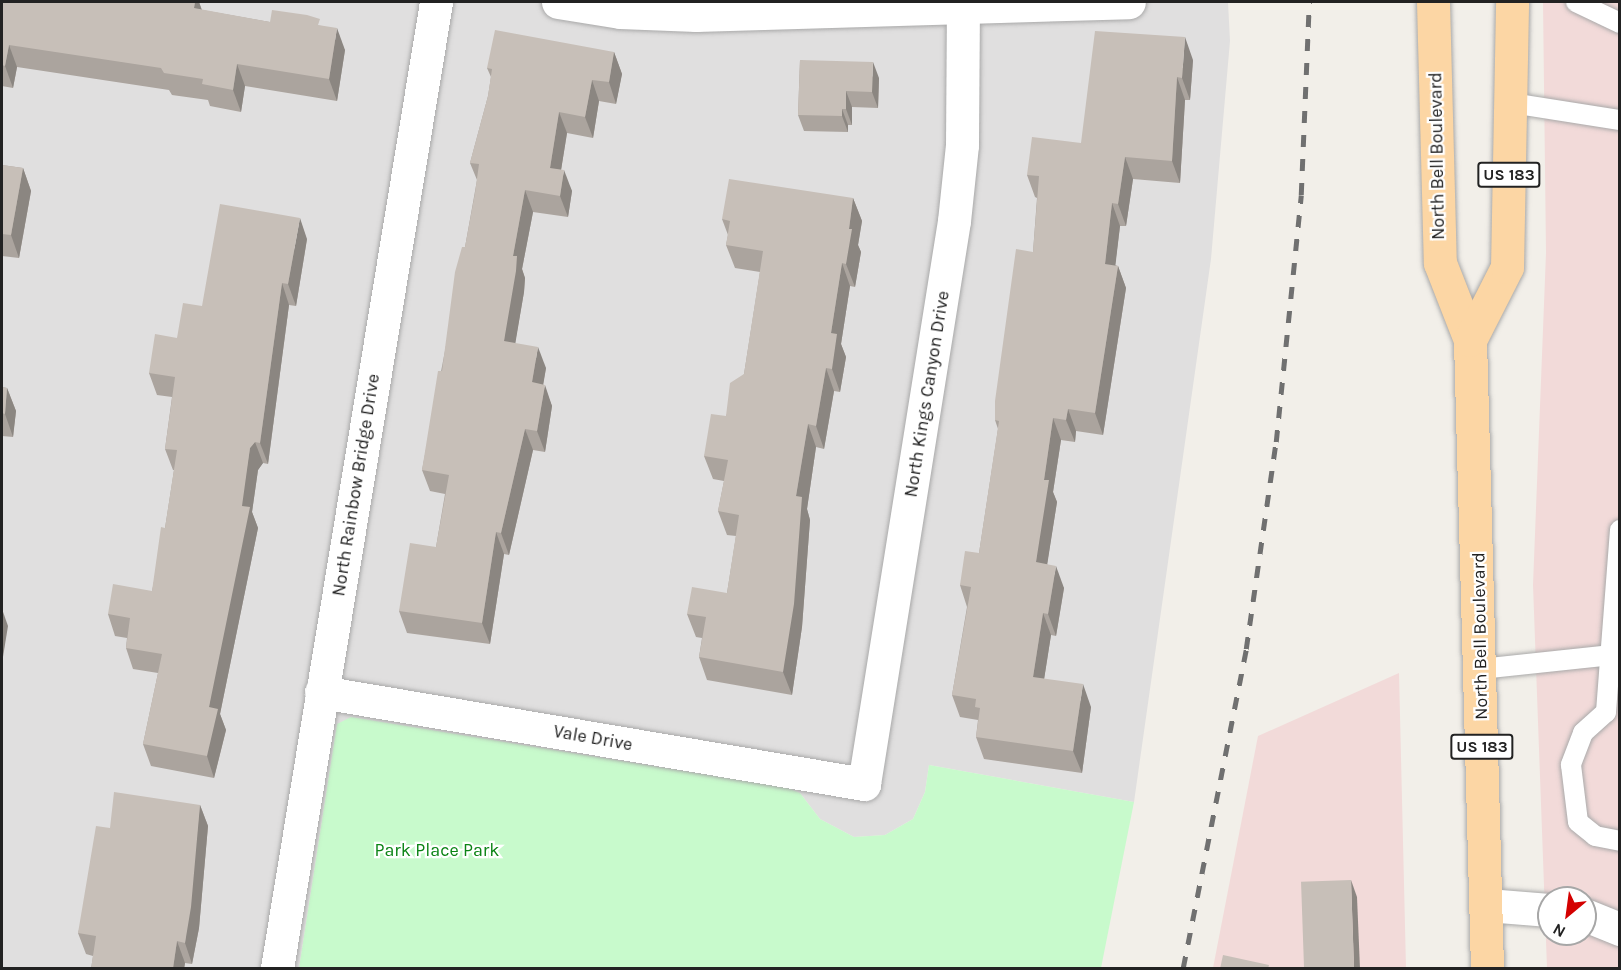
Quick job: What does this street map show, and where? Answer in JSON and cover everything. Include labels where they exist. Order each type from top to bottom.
[{"type":"main road","name":"North Bell Boulevard","points":[[1433,2],[1440,263],[1470,340],[1481,669],[1487,969]]},
{"type":"main road","name":"North Bell Boulevard","points":[[1470,340],[1507,267],[1512,2]]},
{"type":"street","name":"North Rainbow Bridge Drive","points":[[278,969],[321,692],[436,2]]},
{"type":"street","points":[[558,2],[620,12],[696,15],[963,3],[1129,2]]},
{"type":"street","name":"North Kings Canyon Drive","points":[[864,784],[954,221],[962,145],[963,3]]},
{"type":"street","name":"Vale Drive","points":[[321,692],[864,784]]},
{"type":"street","points":[[1487,905],[1537,909]]},
{"type":"street","points":[[1597,920],[1620,929]]},
{"type":"lane","points":[[1576,2],[1620,23]]},
{"type":"lane","points":[[1511,103],[1620,120]]},
{"type":"lane","points":[[1620,530],[1617,607],[1611,656],[1613,713],[1583,733],[1571,765],[1572,798],[1578,822],[1595,836],[1620,841]]},
{"type":"lane","points":[[1481,669],[1611,656]]},
{"type":"shaded area","points":[[2,2],[1228,2],[1230,41],[1211,259],[1134,802],[929,765],[925,792],[913,819],[885,835],[854,837],[820,819],[800,793],[337,725],[299,968],[2,968]]},
{"type":"shaded area","points":[[1543,2],[1619,2],[1619,968],[1547,968],[1546,946],[1597,946],[1597,886],[1544,886],[1533,585],[1546,253]]},
{"type":"shaded area","points":[[1399,673],[1406,968],[1213,968],[1258,736]]},
{"type":"green space","name":"Park Place Park","points":[[351,717],[788,788],[800,793],[820,819],[854,837],[885,835],[913,819],[925,792],[929,765],[1134,802],[1101,968],[299,968],[337,724]]},
{"type":"building","points":[[2,2],[195,2],[194,8],[270,22],[272,10],[307,15],[320,19],[318,25],[337,28],[329,79],[237,64],[233,90],[202,84],[203,79],[164,73],[161,68],[9,45],[5,66],[2,65]]},
{"type":"building","points":[[495,30],[614,52],[609,82],[592,80],[585,117],[559,112],[550,168],[564,170],[560,196],[525,190],[513,256],[517,256],[516,271],[504,341],[538,347],[532,382],[545,385],[537,431],[525,429],[501,533],[496,532],[482,623],[399,611],[410,543],[436,547],[449,475],[422,470],[438,371],[442,371],[455,272],[462,247],[465,247],[475,193],[479,164],[470,163],[488,96],[492,69],[487,68]]},
{"type":"building","points":[[1095,31],[1185,37],[1182,78],[1177,77],[1172,161],[1125,157],[1118,204],[1112,203],[1105,264],[1118,266],[1095,413],[1068,409],[1066,420],[1053,418],[1044,480],[1049,480],[1036,562],[1056,566],[1048,614],[1043,613],[1033,677],[1083,684],[1073,751],[976,737],[980,708],[975,707],[976,699],[952,695],[971,587],[960,585],[965,551],[979,553],[999,421],[995,420],[995,401],[1016,249],[1033,252],[1039,176],[1027,175],[1032,137],[1081,143]]},
{"type":"building","points":[[800,60],[873,62],[872,92],[846,91],[846,109],[842,109],[842,116],[798,115]]},
{"type":"building","points":[[2,165],[23,168],[11,235],[2,234]]},
{"type":"building","points":[[729,179],[853,198],[849,229],[852,229],[846,264],[842,263],[831,333],[837,334],[832,369],[826,368],[816,426],[808,424],[796,496],[802,497],[794,604],[783,672],[699,657],[706,617],[687,614],[692,587],[727,593],[739,515],[718,511],[728,460],[704,456],[711,414],[726,416],[730,383],[744,374],[763,251],[726,245],[730,221],[722,219]]},
{"type":"building","points":[[220,204],[300,218],[288,284],[282,283],[260,443],[255,442],[250,448],[242,506],[250,507],[209,707],[218,709],[207,756],[143,744],[162,654],[126,648],[130,618],[108,614],[113,584],[152,591],[161,527],[165,528],[177,450],[165,449],[175,377],[149,373],[155,334],[177,338],[183,303],[202,306]]},
{"type":"building","points":[[2,387],[7,388],[5,414],[2,413]]},
{"type":"building","points":[[114,792],[200,805],[191,907],[185,943],[177,941],[173,968],[91,969],[96,936],[78,933],[96,826],[110,828]]},
{"type":"building","points":[[1351,880],[1354,968],[1304,968],[1301,882]]},
{"type":"building","points":[[1223,955],[1269,965],[1268,969],[1220,969]]},
{"type":"railway","points":[[1183,968],[1246,649],[1276,442],[1301,195],[1309,2]]}]
